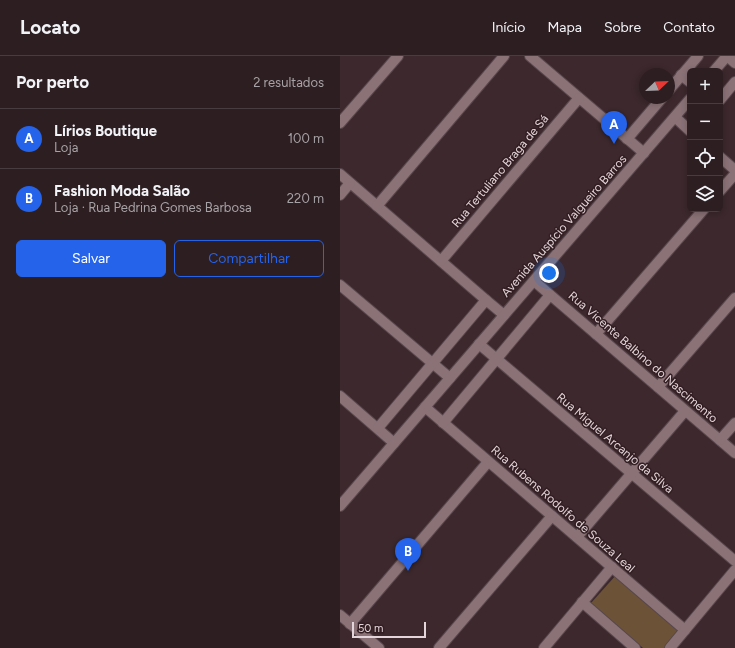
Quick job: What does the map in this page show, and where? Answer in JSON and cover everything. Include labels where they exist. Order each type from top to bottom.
[{"type":"street","points":[[342,116],[398,56]]},
{"type":"street","points":[[377,206],[504,56]]},
{"type":"street","points":[[530,56],[644,153]]},
{"type":"street","points":[[675,83],[698,56]]},
{"type":"street","points":[[717,68],[727,56],[735,63]]},
{"type":"street","points":[[681,76],[687,80]]},
{"type":"street","points":[[723,96],[735,82]]},
{"type":"street","name":"Rua Tertuliano Braga de Sá","points":[[441,261],[579,98]]},
{"type":"street","name":"Avenida Auspício Valgueiro Barros","points":[[340,506],[687,103]]},
{"type":"street","name":"Avenida Auspício Valgueiro Barros","points":[[627,139],[657,104]]},
{"type":"street","points":[[675,118],[687,128]]},
{"type":"street","points":[[723,160],[735,170]]},
{"type":"street","points":[[340,174],[486,300]]},
{"type":"street","points":[[723,188],[735,174]]},
{"type":"street","points":[[340,196],[350,183]]},
{"type":"street","points":[[596,334],[701,212]]},
{"type":"street","name":"Rua Vicente Balbino do Nascimento","points":[[534,281],[735,453]]},
{"type":"street","points":[[340,285],[450,378]]},
{"type":"street","points":[[444,423],[550,295]]},
{"type":"street","points":[[658,387],[735,298]]},
{"type":"street","name":"Avenida Auspício Valgueiro Barros","points":[[378,428],[486,300],[504,315]]},
{"type":"street","name":"Rua Miguel Arcanjo da Silva","points":[[479,344],[735,561]]},
{"type":"street","points":[[340,396],[394,443]]},
{"type":"street","name":"Rua Rubens Rodolfo de Souza Leal","points":[[425,407],[685,630]]},
{"type":"street","points":[[577,537],[685,411]]},
{"type":"street","points":[[720,440],[735,423]]},
{"type":"street","points":[[350,624],[488,462]]},
{"type":"street","points":[[439,648],[552,516]]},
{"type":"street","points":[[544,648],[612,567]]},
{"type":"street","points":[[670,648],[735,570]]},
{"type":"street","points":[[582,602],[635,648]]},
{"type":"street","points":[[340,615],[379,648]]},
{"type":"shaded area","points":[[617,574],[681,630],[665,648],[643,648],[591,603]]},
{"type":"place","name":"Lírios Boutique","points":[[614,144]]},
{"type":"place","name":"Fashion Moda Salão","points":[[408,571]]}]
